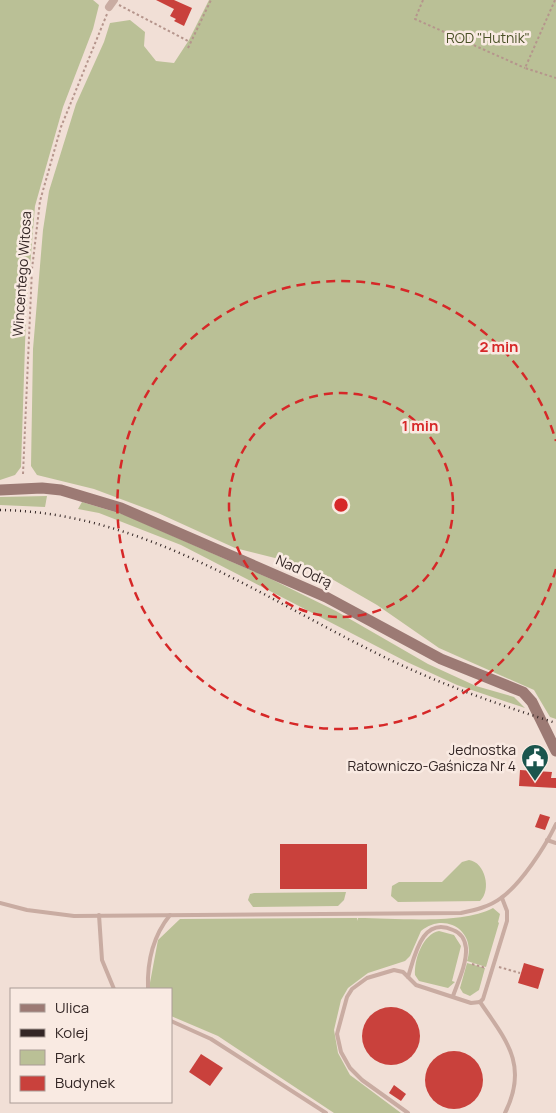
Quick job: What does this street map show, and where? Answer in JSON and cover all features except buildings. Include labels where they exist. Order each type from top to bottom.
[{"type":"street","name":"Nad Odrą","points":[[0,490],[42,488],[96,500],[336,602],[440,659],[521,690],[532,702],[556,751]]},
{"type":"lane","points":[[0,903],[44,913],[99,915],[450,914],[473,910],[502,898],[520,878],[548,840],[556,824]]},
{"type":"lane","points":[[548,840],[556,843]]},
{"type":"lane","points":[[480,1002],[483,999],[507,921],[507,911],[502,898]]},
{"type":"lane","points":[[99,915],[102,960],[114,988]]},
{"type":"lane","points":[[148,988],[154,943],[159,928],[170,915]]},
{"type":"lane","points":[[408,977],[424,934],[436,927],[452,930],[463,938],[466,950],[453,996]]},
{"type":"lane","points":[[408,1113],[350,1068],[341,1052],[337,1034],[347,997],[358,984],[367,978],[394,970],[403,972],[416,985],[471,1002],[480,1002]]},
{"type":"lane","points":[[480,1002],[508,1041],[512,1054],[515,1070],[513,1095],[505,1113]]},
{"type":"lane","points":[[172,1022],[211,1039],[326,1113]]},
{"type":"path","points":[[188,48],[211,0]]},
{"type":"path","points":[[423,0],[416,19],[524,68],[556,78]]},
{"type":"path","points":[[524,68],[555,0]]},
{"type":"path","points":[[112,3],[190,42]]},
{"type":"path","name":"Wincentego Witosa","points":[[23,474],[32,269],[40,201],[61,127],[112,3]]},
{"type":"green space","points":[[0,0],[93,0],[99,5],[93,29],[63,107],[35,206],[26,315],[21,467],[15,475],[0,480]]},
{"type":"green space","name":"ROD \"Hutnik\"","points":[[209,0],[556,0],[556,719],[550,717],[534,690],[439,648],[377,605],[311,567],[235,548],[158,513],[94,489],[37,475],[31,466],[33,349],[43,230],[49,191],[76,104],[104,42],[110,23],[130,20],[145,32],[144,46],[156,61],[174,63],[189,40]]},
{"type":"green space","points":[[47,496],[45,507],[0,505],[0,497]]},
{"type":"green space","points":[[82,502],[125,515],[271,579],[336,611],[428,664],[476,686],[514,697],[525,708],[457,685],[407,662],[181,545],[99,513],[78,509]]},
{"type":"green space","points":[[469,860],[479,866],[485,877],[486,890],[480,901],[398,902],[391,896],[392,886],[399,882],[442,882],[462,862]]},
{"type":"green space","points":[[346,892],[344,900],[338,906],[253,907],[248,900],[250,894],[254,893]]},
{"type":"green space","points":[[493,908],[500,914],[486,967],[467,961],[469,950],[467,941],[457,927],[440,923],[430,925],[421,931],[410,956],[405,961],[368,973],[348,988],[341,1000],[334,1030],[338,1053],[350,1075],[401,1113],[334,1113],[218,1036],[172,1016],[172,988],[149,988],[158,940],[180,919],[357,918],[357,921],[358,918],[446,919],[480,913]]},
{"type":"green space","points":[[439,931],[454,935],[461,946],[452,981],[455,982],[448,988],[419,981],[415,975],[416,962],[424,942],[433,933]]},
{"type":"green space","points":[[467,963],[485,968],[479,990],[470,996],[463,993],[460,988]]},
{"type":"railway","points":[[0,510],[51,514],[100,525],[148,540],[241,582],[398,664],[464,691],[556,723]]},
{"type":"place","name":"Jednostka Ratowniczo-Gaśnicza Nr 4","points":[[535,782]]}]
